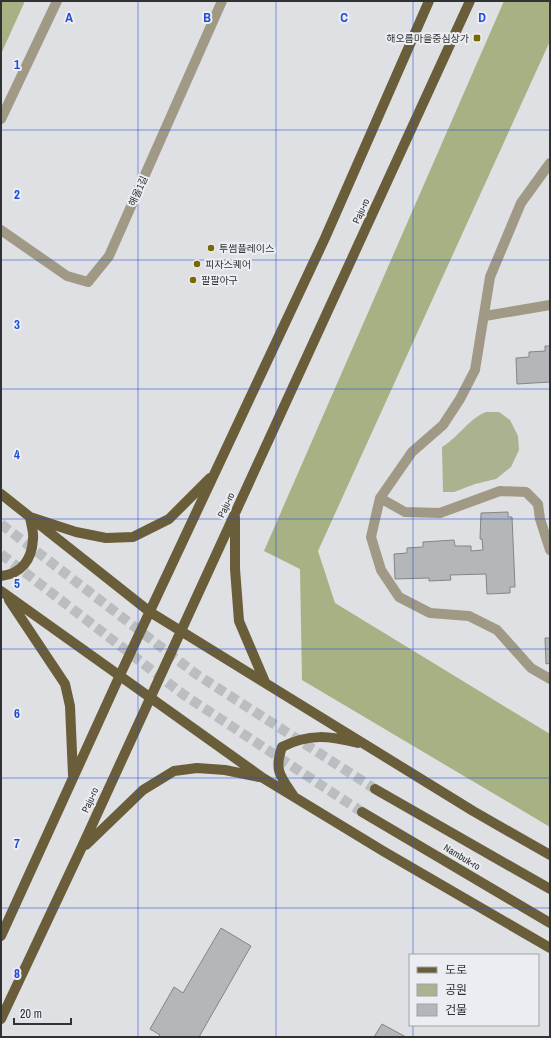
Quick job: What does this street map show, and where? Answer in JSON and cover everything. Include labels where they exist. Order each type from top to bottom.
[{"type":"main road","points":[[1,936],[120,675],[325,238],[429,1]]},
{"type":"main road","name":"Paju-ro","points":[[1,1019],[182,630],[470,1]]},
{"type":"main road","points":[[30,517],[76,532],[106,538],[133,537],[169,520],[216,473]]},
{"type":"main road","points":[[1,494],[150,612],[182,630],[473,812],[550,856]]},
{"type":"main road","points":[[235,513],[235,569],[239,621],[265,682]]},
{"type":"main road","points":[[1,576],[11,575],[27,563],[34,539],[30,517]]},
{"type":"main road","points":[[3,592],[263,778],[294,798],[550,948]]},
{"type":"main road","points":[[3,592],[65,684],[70,706],[73,777]]},
{"type":"main road","points":[[294,798],[278,773],[278,760],[282,747],[293,742],[316,737],[330,736],[368,746]]},
{"type":"main road","points":[[81,849],[143,790],[174,771],[197,768],[226,770],[263,778]]},
{"type":"main road","name":"Nambuk-ro","points":[[375,789],[550,889]]},
{"type":"main road","name":"Nambuk-ro","points":[[362,812],[550,923]]},
{"type":"street","points":[[1,119],[57,1]]},
{"type":"street","name":"해올1길","points":[[1,230],[67,276],[88,282],[110,256],[222,1]]},
{"type":"street","points":[[550,163],[521,203],[490,277],[485,316],[475,370],[460,399],[443,426],[412,452],[380,498],[371,538],[381,570],[399,597],[430,613],[469,616],[497,630],[530,668],[550,679]]},
{"type":"street","points":[[485,316],[550,305]]},
{"type":"street","points":[[380,498],[406,512],[440,513],[500,491],[526,492],[538,504],[540,519],[550,550]]},
{"type":"green space","points":[[1,1],[25,1],[1,54]]},
{"type":"green space","points":[[504,1],[550,1],[550,41],[318,551],[335,603],[550,734],[550,827],[302,680],[300,569],[264,551]]},
{"type":"green space","points":[[486,412],[499,412],[510,420],[518,436],[519,450],[511,467],[496,479],[475,484],[454,492],[443,492],[442,447],[479,415]]},
{"type":"building","points":[[545,346],[550,346],[550,382],[517,384],[516,358],[529,357],[529,352],[545,351]]},
{"type":"building","points":[[508,512],[508,517],[512,517],[515,587],[510,587],[510,593],[487,594],[486,574],[450,575],[451,580],[429,581],[429,578],[395,579],[394,554],[407,553],[407,548],[423,547],[423,542],[454,540],[455,546],[471,546],[471,551],[483,550],[482,539],[480,539],[481,513]]},
{"type":"building","points":[[545,638],[550,638],[550,663],[546,664]]},
{"type":"building","points":[[221,928],[251,946],[199,1037],[158,1037],[160,1035],[150,1029],[174,987],[183,993]]},
{"type":"building","points":[[382,1024],[406,1037],[374,1037]]},
{"type":"tunnel","points":[[1,524],[196,674],[375,789]]},
{"type":"tunnel","points":[[1,554],[184,695],[362,812]]},
{"type":"place","name":"해오름마을중심상가","points":[[477,38]]},
{"type":"place","name":"투썸플레이스","points":[[211,248]]},
{"type":"place","name":"피자스퀘어","points":[[197,264]]},
{"type":"place","name":"팔팔아구","points":[[193,280]]}]
